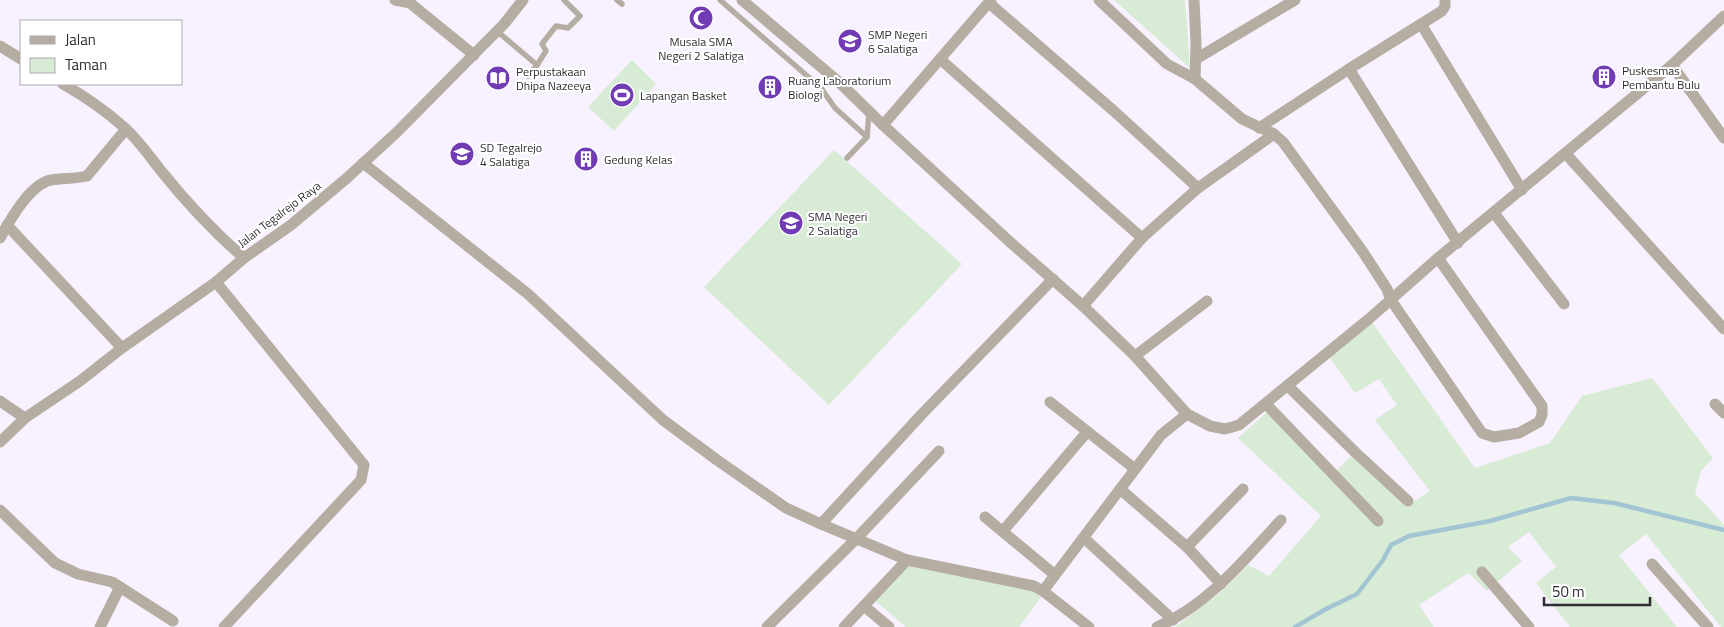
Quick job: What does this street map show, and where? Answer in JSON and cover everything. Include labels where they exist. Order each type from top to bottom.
[{"type":"street","points":[[395,0],[410,3],[474,55]]},
{"type":"street","name":"Jalan Tegalrejo Raya","points":[[0,442],[26,418],[80,381],[122,348],[216,282],[244,258],[292,225],[396,133],[497,31],[523,0]]},
{"type":"street","points":[[742,0],[840,83],[1010,242],[1083,306],[1135,356],[1187,414],[1210,426],[1225,430],[1239,425],[1288,386],[1438,258],[1494,214],[1672,66],[1724,16]]},
{"type":"street","points":[[1099,0],[1167,64],[1195,79],[1242,119],[1274,134],[1283,142],[1363,252],[1387,289],[1391,300],[1482,433],[1494,437],[1519,433],[1538,422],[1542,415],[1542,406],[1438,258]]},
{"type":"street","points":[[1194,0],[1195,79]]},
{"type":"street","points":[[1196,59],[1295,0]]},
{"type":"street","points":[[1259,128],[1442,11],[1445,6],[1445,0]]},
{"type":"street","points":[[883,125],[990,1],[1198,188]]},
{"type":"street","points":[[1421,24],[1522,190]]},
{"type":"street","points":[[2,51],[20,59]]},
{"type":"street","points":[[940,59],[1142,238]]},
{"type":"street","points":[[1672,66],[1724,138]]},
{"type":"street","points":[[1349,69],[1458,243]]},
{"type":"street","points":[[66,85],[89,99],[126,129],[220,237],[244,258]]},
{"type":"street","points":[[0,238],[7,225],[34,189],[50,180],[87,176],[126,129]]},
{"type":"street","points":[[1083,306],[1142,238],[1198,188],[1274,134]]},
{"type":"street","points":[[1566,154],[1724,329]]},
{"type":"street","points":[[363,163],[528,294],[663,420],[786,508],[906,560],[1034,586],[1043,590],[1088,627]]},
{"type":"street","points":[[1494,214],[1564,304]]},
{"type":"street","points":[[7,225],[122,348]]},
{"type":"street","points":[[821,524],[916,421],[1053,279]]},
{"type":"street","points":[[216,282],[364,466],[360,480],[224,627]]},
{"type":"street","points":[[1135,356],[1207,301]]},
{"type":"street","points":[[1288,386],[1408,501]]},
{"type":"street","points":[[0,401],[26,418]]},
{"type":"street","points":[[1050,402],[1135,469]]},
{"type":"street","points":[[1266,404],[1378,521]]},
{"type":"street","points":[[1716,404],[1724,413]]},
{"type":"street","points":[[1043,590],[1161,435],[1187,414]]},
{"type":"street","points":[[1003,532],[1088,432]]},
{"type":"street","points":[[767,627],[856,539],[939,451]]},
{"type":"street","points":[[1120,489],[1187,547],[1222,584]]},
{"type":"street","points":[[1187,547],[1243,489]]},
{"type":"street","points":[[0,510],[55,563],[78,574],[112,582],[173,620]]},
{"type":"street","points":[[985,517],[1055,575]]},
{"type":"street","points":[[1158,627],[1173,620],[1222,584],[1281,520]]},
{"type":"street","points":[[1084,538],[1173,620]]},
{"type":"street","points":[[844,627],[906,560]]},
{"type":"street","points":[[1652,564],[1708,627]]},
{"type":"street","points":[[1482,572],[1529,627]]},
{"type":"street","points":[[100,627],[120,588]]},
{"type":"street","points":[[864,606],[889,627]]},
{"type":"lane","points":[[528,76],[546,51],[542,44],[556,26],[568,28],[580,16],[564,0]]},
{"type":"lane","points":[[720,0],[821,88],[835,108],[866,137]]},
{"type":"lane","points":[[497,31],[537,65]]},
{"type":"lane","points":[[847,158],[866,137],[869,112]]},
{"type":"green space","points":[[1114,0],[1185,0],[1190,68]]},
{"type":"green space","name":"Lapangan Basket","points":[[632,60],[656,84],[614,131],[588,107]]},
{"type":"green space","points":[[834,150],[962,264],[829,405],[704,287]]},
{"type":"green space","points":[[1372,322],[1475,468],[1550,443],[1582,396],[1652,378],[1713,458],[1701,471],[1695,493],[1724,525],[1724,627],[1721,627],[1646,534],[1619,555],[1677,627],[1570,627],[1536,583],[1556,567],[1529,532],[1508,547],[1522,561],[1487,591],[1468,573],[1419,605],[1434,627],[1175,627],[1220,593],[1248,565],[1269,576],[1321,516],[1238,438],[1268,411],[1333,474],[1355,452],[1410,504],[1430,491],[1375,420],[1397,405],[1379,379],[1355,393],[1329,357]]},
{"type":"green space","points":[[904,563],[1044,593],[1019,627],[906,627],[872,598]]},
{"type":"waterway","points":[[1295,627],[1357,594],[1383,560],[1391,545],[1409,536],[1490,521],[1571,498],[1614,503],[1724,530]]},
{"type":"place","name":"Musala SMA Negeri 2 Salatiga","points":[[701,18]]},
{"type":"place","name":"SMP Negeri 6 Salatiga","points":[[850,41]]},
{"type":"place","name":"Puskesmas Pembantu Bulu","points":[[1604,77]]},
{"type":"place","name":"Perpustakaan Dhipa Nazeeya","points":[[498,78]]},
{"type":"place","name":"Ruang Laboratorium Biologi","points":[[770,87]]},
{"type":"place","name":"Lapangan Basket","points":[[622,95]]},
{"type":"place","name":"SD Tegalrejo 4 Salatiga","points":[[462,154]]},
{"type":"place","name":"Gedung Kelas","points":[[586,159]]},
{"type":"place","name":"SMA Negeri 2 Salatiga","points":[[791,223]]}]
